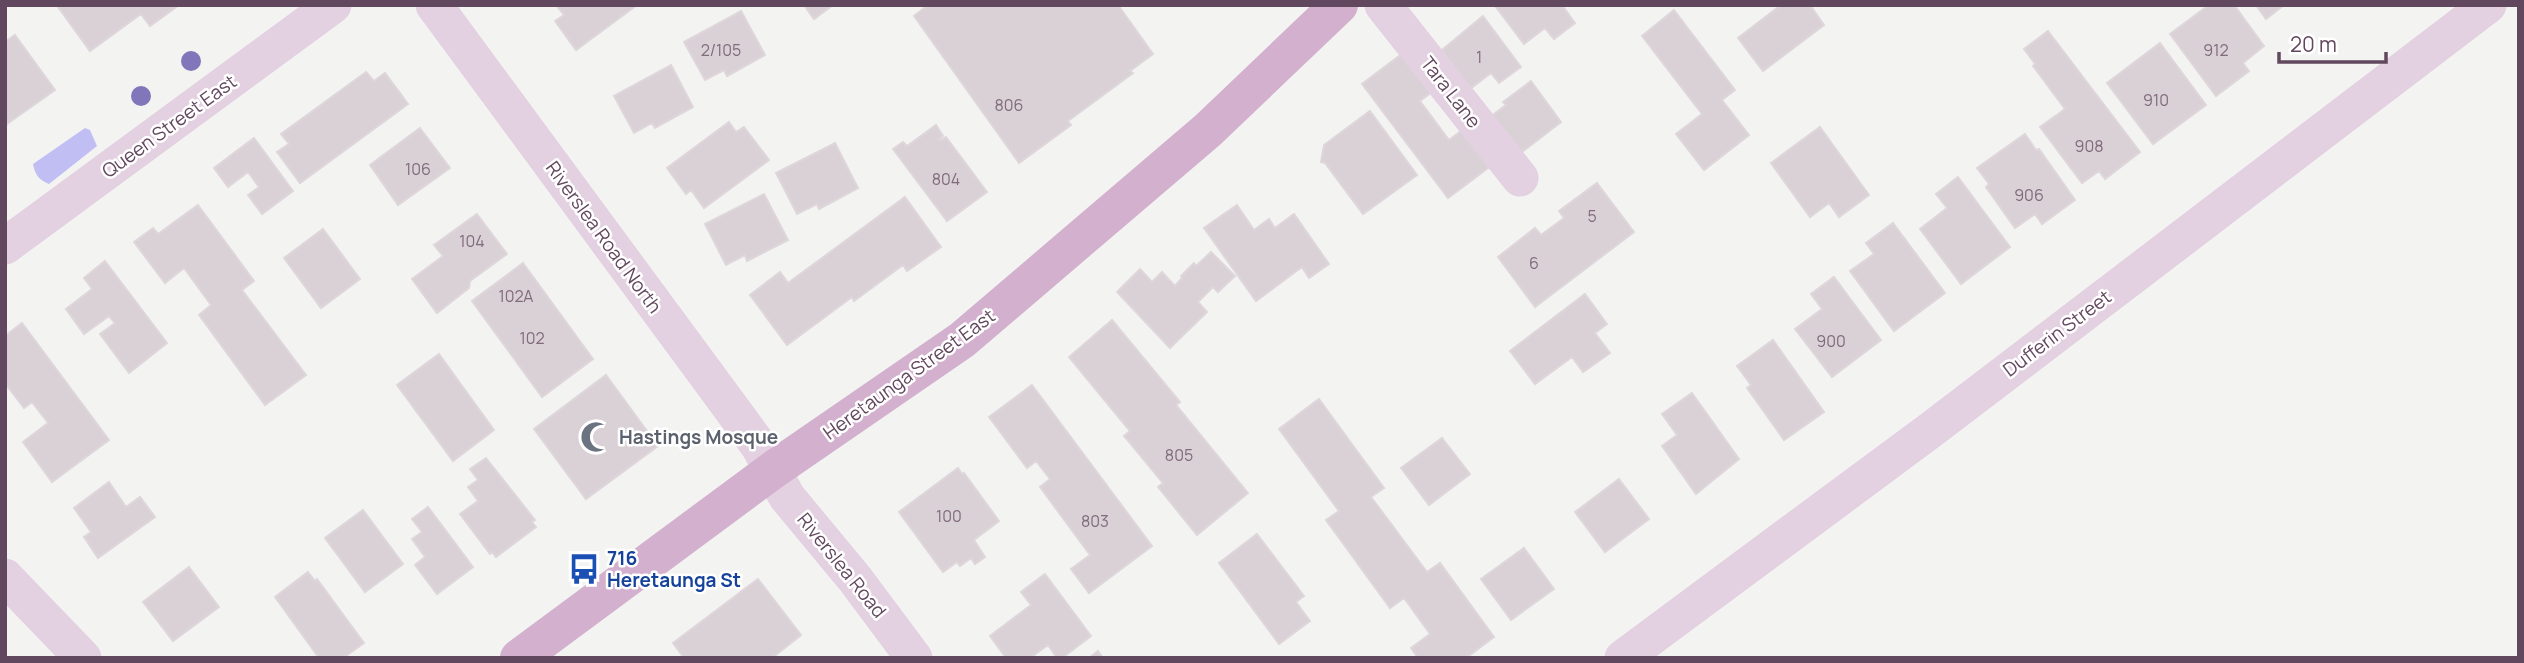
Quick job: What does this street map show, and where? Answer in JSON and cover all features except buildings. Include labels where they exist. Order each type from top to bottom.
[{"type":"main road","name":"Heretaunga Street East","points":[[519,658],[773,470],[962,340],[1208,130],[1339,5]]},
{"type":"street","name":"Queen Street East","points":[[5,247],[333,5]]},
{"type":"street","name":"Riverslea Road North","points":[[434,5],[759,446],[773,470]]},
{"type":"street","name":"Tara Lane","points":[[1383,5],[1520,178]]},
{"type":"street","name":"Dufferin Street","points":[[1623,658],[1943,420],[2488,5]]},
{"type":"street","name":"Riverslea Road","points":[[773,470],[787,497],[855,579],[914,658]]},
{"type":"street","points":[[5,577],[83,658]]},
{"type":"shaded area","points":[[85,128],[90,130],[97,146],[49,184],[40,179],[33,164]]},
{"type":"place","name":"Hastings Mosque","points":[[596,437]]},
{"type":"place","name":"716 Heretaunga St","points":[[584,569]]}]
